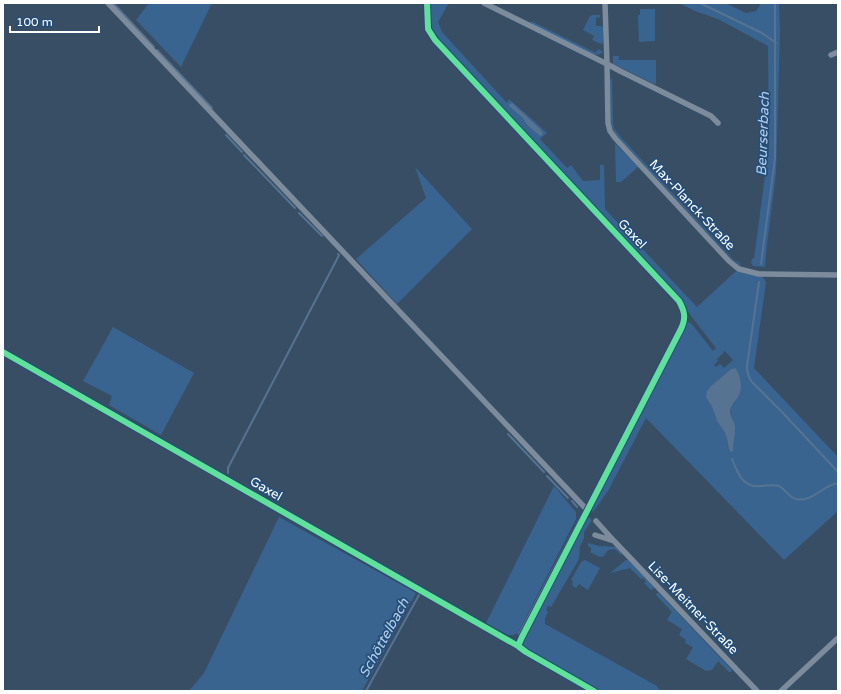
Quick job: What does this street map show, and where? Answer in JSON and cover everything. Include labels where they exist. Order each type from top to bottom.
[{"type":"street","points":[[108,3],[588,511]]},
{"type":"street","name":"Gaxel","points":[[427,3],[428,29],[435,40],[679,302],[683,309],[684,316],[684,322],[681,329],[518,646]]},
{"type":"street","points":[[484,3],[710,116],[718,122]]},
{"type":"street","name":"Max-Planck-Straße","points":[[605,3],[608,123],[612,134],[735,266],[744,271],[759,274],[838,275]]},
{"type":"street","points":[[830,55],[838,52]]},
{"type":"street","name":"Gaxel","points":[[3,352],[518,646],[594,691]]},
{"type":"street","name":"Lise-Meitner-Straße","points":[[596,521],[757,691]]},
{"type":"street","name":"Lise-Meitner-Straße","points":[[595,535],[614,541]]},
{"type":"street","points":[[782,691],[838,638]]},
{"type":"shaded area","points":[[149,3],[212,3],[181,67],[136,20]]},
{"type":"shaded area","points":[[428,3],[449,3],[438,22],[442,32],[507,103],[509,99],[547,133],[540,139],[567,168],[571,165],[583,181],[600,180],[600,165],[604,165],[605,209],[697,307],[737,271],[762,276],[766,282],[754,368],[838,457],[838,511],[784,560],[646,418],[608,491],[593,512],[591,509],[680,338],[685,324],[687,322],[691,323],[713,351],[716,348],[681,302],[432,34],[429,25]],"holes":[[[725,351],[733,360],[724,368],[720,364],[716,367],[714,365],[718,361],[717,359]],[[735,368],[735,400],[730,411],[735,431],[733,451],[729,449],[725,433],[717,421],[708,400],[712,385],[731,369]]]},
{"type":"shaded area","points":[[679,3],[725,3],[746,13],[756,11],[760,3],[779,3],[780,33],[776,173],[765,267],[753,266],[751,263],[752,258],[754,259],[769,145],[768,46],[718,19],[695,11]]},
{"type":"shaded area","points":[[640,9],[655,9],[655,41],[639,42],[638,15],[640,15]]},
{"type":"shaded area","points":[[600,15],[600,17],[596,18],[596,26],[603,27],[603,42],[601,44],[592,40],[594,36],[583,30],[590,16]]},
{"type":"shaded area","points":[[531,21],[596,53],[598,49],[603,52],[595,55],[531,24]]},
{"type":"shaded area","points":[[613,56],[619,56],[619,60],[656,60],[656,84],[613,64]]},
{"type":"shaded area","points":[[612,77],[613,123],[618,134],[734,260],[741,264],[739,265],[733,260],[615,134],[611,120],[610,81]]},
{"type":"shaded area","points":[[512,103],[539,128],[543,133],[541,136],[530,128],[523,118],[509,106]]},
{"type":"shaded area","points":[[615,143],[638,167],[621,182],[616,182]]},
{"type":"shaded area","points":[[415,167],[472,229],[397,304],[356,259],[426,198]]},
{"type":"shaded area","points":[[113,327],[194,373],[161,435],[109,405],[112,396],[83,381]]},
{"type":"shaded area","points":[[735,368],[740,377],[741,388],[739,395],[732,404],[730,411],[735,429],[733,451],[731,452],[725,433],[717,421],[712,407],[706,397],[707,391],[712,385],[731,369]]},
{"type":"shaded area","points":[[554,486],[576,512],[576,519],[518,633],[508,635],[486,623]]},
{"type":"shaded area","points":[[279,517],[416,593],[362,691],[189,691],[204,673]]},
{"type":"shaded area","points":[[589,517],[592,520],[584,532],[584,538],[580,546],[578,561],[551,607],[548,606],[546,610],[548,612],[545,618],[545,624],[657,686],[660,691],[596,691],[526,650],[524,647],[523,639],[584,522]]},
{"type":"shaded area","points":[[588,543],[599,546],[616,547],[622,554],[621,555],[615,549],[608,550],[604,556],[600,557],[591,553],[591,548],[588,546]]},
{"type":"shaded area","points":[[585,560],[600,568],[588,590],[579,584],[576,588],[573,586],[573,581],[571,580],[581,562]]},
{"type":"shaded area","points":[[628,560],[654,587],[653,589],[651,590],[644,583],[646,581],[643,578],[641,579],[630,568],[610,573]]},
{"type":"shaded area","points":[[659,593],[731,669],[731,672],[729,672],[718,661],[712,670],[706,671],[686,659],[693,647],[685,643],[686,640],[679,635],[682,629],[667,620],[672,612],[656,595]]},
{"type":"waterway","points":[[113,3],[154,47]]},
{"type":"waterway","points":[[700,3],[762,33],[776,43]]},
{"type":"waterway","name":"Beurserbach","points":[[761,264],[775,158],[775,3]]},
{"type":"waterway","points":[[157,50],[212,108]]},
{"type":"waterway","points":[[226,135],[242,152]]},
{"type":"waterway","points":[[244,155],[295,208]]},
{"type":"waterway","points":[[299,213],[322,236]]},
{"type":"waterway","points":[[228,473],[230,464],[336,261],[339,255],[338,254]]},
{"type":"waterway","name":"Beurserbach","points":[[759,282],[747,366],[749,376],[752,382],[838,472]]},
{"type":"waterway","points":[[508,434],[544,472]]},
{"type":"waterway","points":[[732,459],[736,469],[745,482],[754,486],[779,486],[790,496],[800,500],[810,498],[829,486],[838,483]]},
{"type":"waterway","points":[[547,476],[568,498]]},
{"type":"waterway","points":[[572,501],[577,507]]},
{"type":"waterway","points":[[519,634],[579,520]]},
{"type":"waterway","name":"Schöttelbach","points":[[366,691],[419,595]]},
{"type":"cycle path","points":[[427,3],[428,29],[435,40],[679,301],[683,308],[684,315],[684,322],[681,329],[518,646]]},
{"type":"cycle path","points":[[3,352],[518,646],[594,691]]}]
